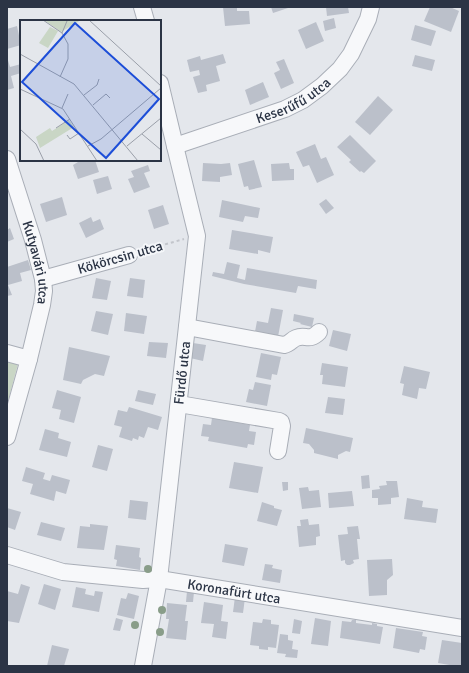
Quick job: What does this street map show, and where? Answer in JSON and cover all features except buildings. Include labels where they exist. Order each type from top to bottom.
[{"type":"street","points":[[142,7],[146,20]]},
{"type":"street","name":"Keserűfű utca","points":[[175,146],[285,109],[303,100],[322,86],[340,69],[351,54],[368,19],[371,7]]},
{"type":"street","name":"Fürdő utca","points":[[144,666],[159,579],[197,236],[161,87]]},
{"type":"street","name":"Kutyavári utca","points":[[7,159],[34,240],[43,279],[44,291],[42,305],[7,437]]},
{"type":"street","name":"Kökörcsin utca","points":[[43,279],[129,255]]},
{"type":"street","points":[[187,327],[284,345],[296,338],[311,338],[318,332]]},
{"type":"street","points":[[7,353],[28,359]]},
{"type":"street","points":[[179,404],[279,420],[282,426],[278,451]]},
{"type":"street","name":"Koronafürt utca","points":[[7,555],[63,572],[143,580],[159,579],[462,628]]},
{"type":"path","name":"Kökörcsin utca","points":[[129,255],[197,236]]},
{"type":"green space","points":[[7,357],[19,360],[7,405]]}]
